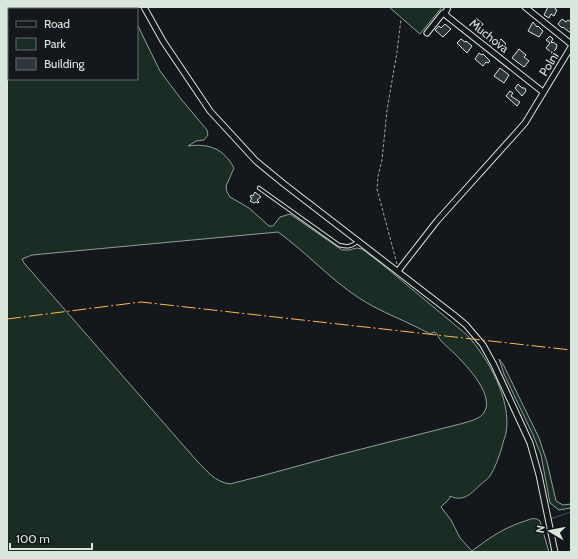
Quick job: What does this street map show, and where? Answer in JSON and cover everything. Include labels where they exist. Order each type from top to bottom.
[{"type":"street","points":[[144,7],[163,41],[210,111],[262,166],[398,270],[466,325],[483,345],[521,421],[535,457],[555,552]]},
{"type":"street","points":[[427,33],[443,13],[445,14],[448,7]]},
{"type":"street","points":[[525,7],[571,44]]},
{"type":"street","name":"Muchova","points":[[445,14],[543,92]]},
{"type":"street","name":"Polní","points":[[398,270],[437,221],[525,123],[571,47]]},
{"type":"lane","points":[[259,188],[339,245],[345,247],[352,246],[359,241]]},
{"type":"path","points":[[398,270],[398,264],[377,189],[401,19]]},
{"type":"green space","points":[[7,7],[24,8],[8,8],[8,80],[138,80],[138,26],[160,71],[207,130],[208,135],[204,140],[196,141],[188,146],[196,145],[215,149],[226,156],[234,168],[226,186],[230,197],[249,208],[269,226],[273,226],[280,217],[290,214],[342,250],[357,248],[362,249],[467,335],[483,355],[497,380],[505,407],[507,420],[506,433],[497,462],[489,477],[466,497],[454,498],[450,496],[450,498],[441,507],[451,520],[460,538],[472,551],[502,531],[529,519],[534,519],[540,521],[549,552],[7,552]],"holes":[[[278,232],[348,291],[377,308],[430,334],[434,332],[437,334],[442,342],[472,373],[483,390],[486,399],[486,407],[483,414],[477,419],[464,423],[230,484],[220,481],[212,476],[197,461],[22,259],[32,255]]]},
{"type":"green space","points":[[389,7],[442,7],[420,34]]},
{"type":"green space","points":[[499,359],[503,364],[539,438],[547,462],[556,501],[563,505],[571,504],[571,508],[559,510],[550,503],[541,455],[504,374]]},
{"type":"building","points":[[548,7],[556,7],[555,9],[557,10],[554,16],[551,14],[549,18],[544,15]]},
{"type":"building","points":[[476,18],[483,24],[479,30],[471,25]]},
{"type":"building","points":[[562,19],[566,22],[568,20],[571,22],[571,32],[563,27],[562,28],[558,24]]},
{"type":"building","points":[[533,22],[543,31],[539,37],[528,31]]},
{"type":"building","points":[[445,24],[451,29],[443,37],[435,30],[439,26],[441,28]]},
{"type":"building","points":[[550,36],[553,39],[551,42],[557,45],[556,49],[552,53],[546,48],[550,43],[546,40]]},
{"type":"building","points":[[461,39],[472,46],[467,53],[457,43]]},
{"type":"building","points":[[501,39],[506,44],[502,49],[496,45]]},
{"type":"building","points":[[519,49],[526,55],[524,57],[529,61],[524,67],[512,58]]},
{"type":"building","points":[[479,53],[482,55],[483,54],[490,61],[488,63],[486,62],[483,66],[475,59]]},
{"type":"building","points":[[500,68],[509,75],[504,83],[494,76]]},
{"type":"building","points":[[518,84],[522,88],[525,88],[526,91],[522,96],[515,88]]},
{"type":"building","points":[[510,91],[513,93],[511,96],[520,102],[517,106],[506,96]]},
{"type":"building","points":[[255,192],[261,197],[257,200],[259,202],[258,203],[250,201],[252,198],[250,197],[251,195],[253,196]]},
{"type":"waterway","points":[[550,519],[571,512]]},
{"type":"power","points":[[7,319],[141,302],[571,350]]}]
